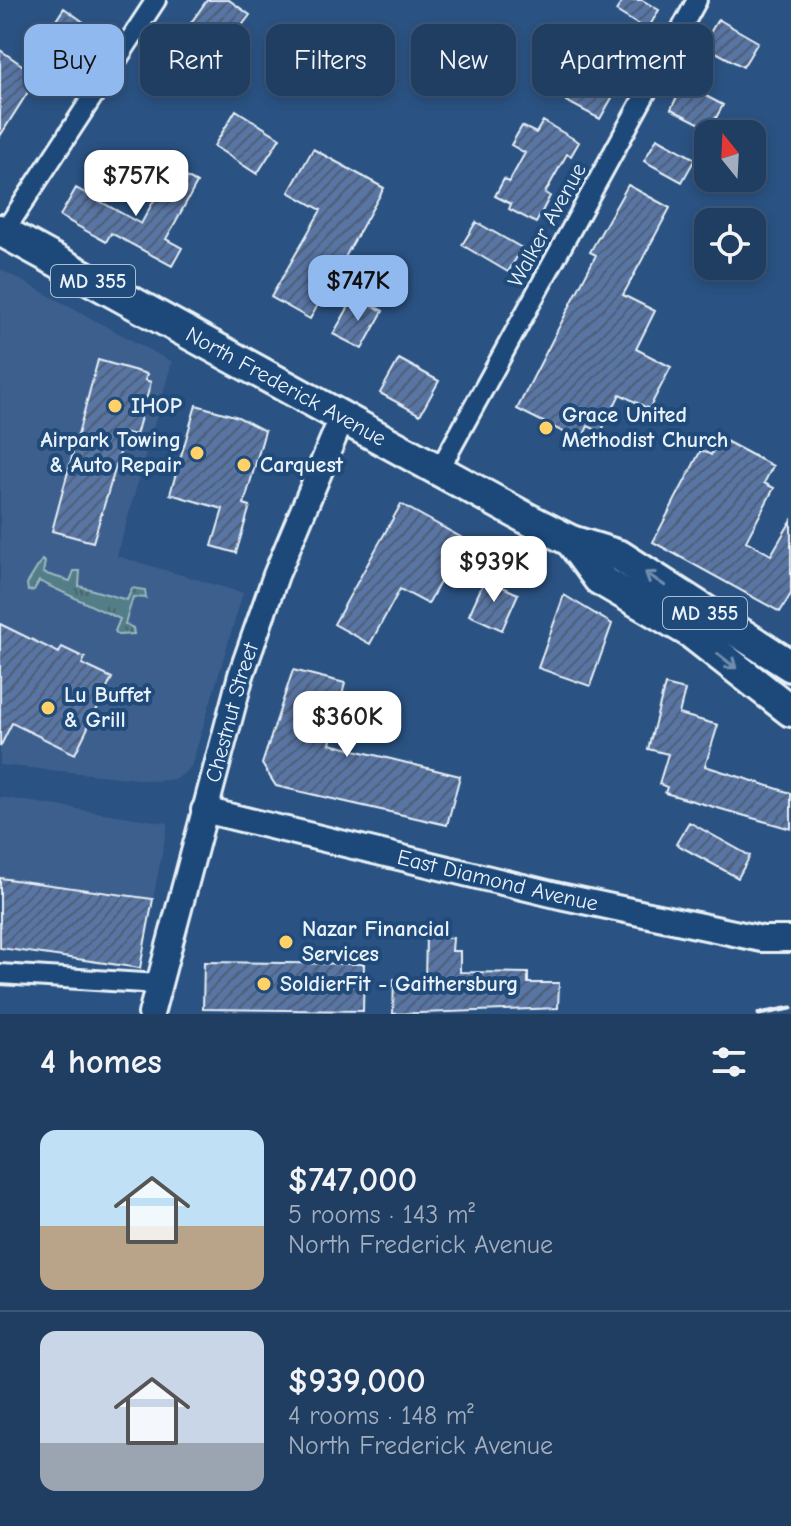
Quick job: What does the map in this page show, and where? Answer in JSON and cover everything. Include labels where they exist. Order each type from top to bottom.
[{"type":"main road","name":"North Frederick Avenue","points":[[2,231],[438,472],[571,541],[620,556],[790,663]]},
{"type":"main road","name":"North Frederick Avenue","points":[[571,541],[599,579],[690,632],[791,711]]},
{"type":"street","points":[[2,231],[156,0]]},
{"type":"street","name":"Walker Avenue","points":[[438,472],[697,0]]},
{"type":"street","name":"Chestnut Street","points":[[151,1014],[253,637],[341,420]]},
{"type":"street","name":"East Diamond Avenue","points":[[204,810],[560,896],[762,939],[791,939]]},
{"type":"street","points":[[0,974],[159,984]]},
{"type":"shaded area","points":[[0,269],[172,362],[117,556],[243,593],[191,767],[177,779],[157,781],[0,765]]},
{"type":"shaded area","points":[[0,797],[168,823],[153,899],[0,878]]},
{"type":"green space","points":[[42,560],[45,562],[43,573],[70,581],[74,571],[80,571],[79,586],[127,600],[132,588],[145,590],[146,598],[133,597],[125,624],[133,628],[134,634],[118,635],[115,631],[120,619],[39,581],[34,590],[28,591],[27,584]]},
{"type":"building","points":[[207,0],[229,0],[250,15],[243,24],[190,24]]},
{"type":"building","points":[[623,0],[642,0],[659,10],[651,24],[637,24],[616,11]]},
{"type":"building","points":[[64,8],[86,24],[54,24]]},
{"type":"building","points":[[718,19],[758,42],[743,67],[713,50],[713,28]]},
{"type":"building","points":[[0,50],[24,66],[25,96],[0,136]]},
{"type":"building","points":[[569,96],[613,96],[600,119],[566,101]]},
{"type":"building","points":[[677,96],[706,96],[723,105],[715,120],[694,121],[671,109]]},
{"type":"building","points":[[236,110],[280,138],[257,174],[214,146]]},
{"type":"building","points":[[543,121],[579,142],[571,156],[567,154],[545,193],[550,196],[536,223],[509,209],[511,204],[495,196],[504,179],[509,182],[525,153],[511,145],[522,126],[536,133]]},
{"type":"building","points":[[657,138],[694,158],[682,182],[644,161]]},
{"type":"building","points":[[313,149],[384,188],[310,319],[271,297],[321,210],[289,192]]},
{"type":"building","points":[[171,169],[197,183],[166,239],[182,248],[172,266],[111,233],[106,242],[60,216],[76,188],[141,224]]},
{"type":"building","points":[[628,185],[670,208],[623,295],[655,311],[636,349],[671,367],[649,409],[620,394],[601,432],[588,426],[581,441],[517,409],[596,255],[590,252]]},
{"type":"building","points":[[476,222],[522,248],[508,272],[462,245]]},
{"type":"building","points":[[355,296],[383,311],[362,349],[333,334]]},
{"type":"building","points":[[399,359],[439,381],[420,415],[380,393]]},
{"type":"building","points":[[98,360],[147,374],[145,380],[151,382],[136,435],[126,433],[93,542],[52,531]]},
{"type":"building","points":[[196,405],[238,417],[265,431],[244,504],[250,506],[236,553],[212,546],[223,509],[170,494]]},
{"type":"building","points":[[720,438],[773,466],[764,483],[774,488],[746,541],[771,555],[791,521],[791,594],[780,612],[653,542],[701,450],[711,455]]},
{"type":"building","points":[[401,504],[464,539],[428,604],[400,589],[370,644],[334,624]]},
{"type":"building","points":[[485,579],[518,594],[502,630],[469,615]]},
{"type":"building","points":[[564,595],[612,624],[590,686],[538,668]]},
{"type":"building","name":"Lu Buffet & Grill","points":[[0,624],[59,653],[62,647],[85,658],[82,664],[112,678],[75,754],[12,723],[0,747]]},
{"type":"building","points":[[293,670],[345,683],[330,744],[460,776],[447,825],[276,786],[262,764]]},
{"type":"building","points":[[665,685],[685,690],[679,714],[718,725],[705,766],[791,793],[791,829],[665,793],[667,787],[659,784],[668,754],[648,749]]},
{"type":"building","points":[[689,822],[750,856],[738,878],[676,844]]},
{"type":"building","points":[[0,878],[153,899],[140,968],[0,948]]},
{"type":"building","points":[[426,937],[453,938],[452,951],[460,951],[460,972],[528,973],[528,983],[559,983],[558,1008],[393,1014],[394,979],[425,979]]},
{"type":"building","points":[[204,962],[364,964],[363,1011],[203,1009]]},
{"type":"railway","points":[[759,1014],[791,1008]]},
{"type":"place","name":"IHOP","points":[[115,406]]},
{"type":"place","name":"Grace United Methodist Church","points":[[546,428]]},
{"type":"place","name":"Airpark Towing & Auto Repair","points":[[197,453]]},
{"type":"place","name":"Carquest","points":[[244,465]]},
{"type":"place","name":"Lu Buffet & Grill","points":[[48,708]]},
{"type":"place","name":"Nazar Financial Services","points":[[286,942]]},
{"type":"place","name":"SoldierFit - Gaithersburg","points":[[264,984]]}]
